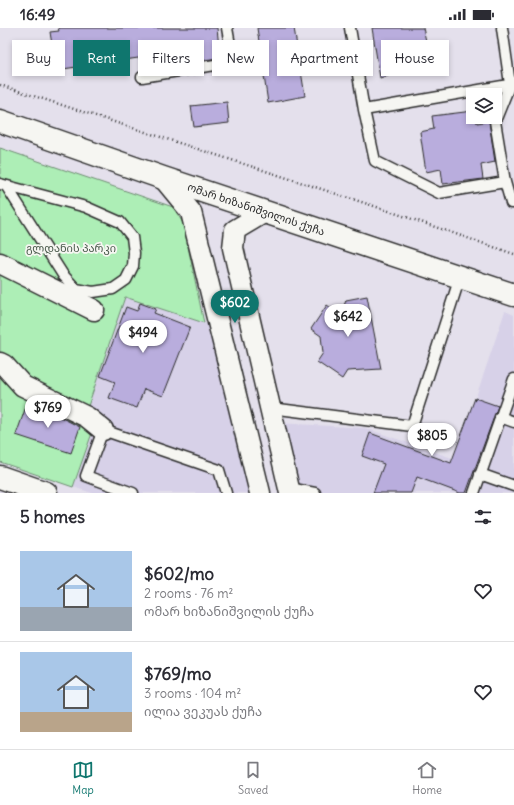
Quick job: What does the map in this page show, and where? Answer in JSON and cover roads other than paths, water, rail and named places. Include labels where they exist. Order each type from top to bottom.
[{"type":"main road","name":"ომარ ხიზანიშვილის ქუჩა","points":[[0,121],[163,178],[514,295]]},
{"type":"main road","points":[[0,477],[46,493]]},
{"type":"street","points":[[163,178],[191,212],[260,493]]},
{"type":"street","points":[[265,212],[235,230],[233,248],[290,491]]},
{"type":"street","points":[[0,263],[94,310]]},
{"type":"street","points":[[0,363],[4,365],[23,386],[87,417],[104,430]]},
{"type":"lane","points":[[142,77],[233,62],[227,28]]},
{"type":"lane","points":[[350,28],[364,110],[375,161],[439,193],[505,182]]},
{"type":"lane","points":[[502,28],[512,84],[495,121],[505,182],[511,203],[514,203]]},
{"type":"lane","points":[[364,110],[512,84]]},
{"type":"lane","points":[[4,186],[86,207],[120,222],[132,236],[134,253],[133,266],[126,280],[113,289],[93,292],[76,289],[63,275],[4,186]]},
{"type":"lane","points":[[270,408],[412,426],[460,277]]},
{"type":"lane","points":[[474,493],[514,379]]},
{"type":"lane","points":[[500,417],[514,422]]},
{"type":"lane","points":[[133,493],[86,476],[104,430],[219,470],[226,493]]},
{"type":"lane","points":[[480,474],[514,486]]},
{"type":"lane","points":[[290,491],[315,493]]},
{"type":"park label","name":"გლდანის პარკი","points":[[71,248]]}]
